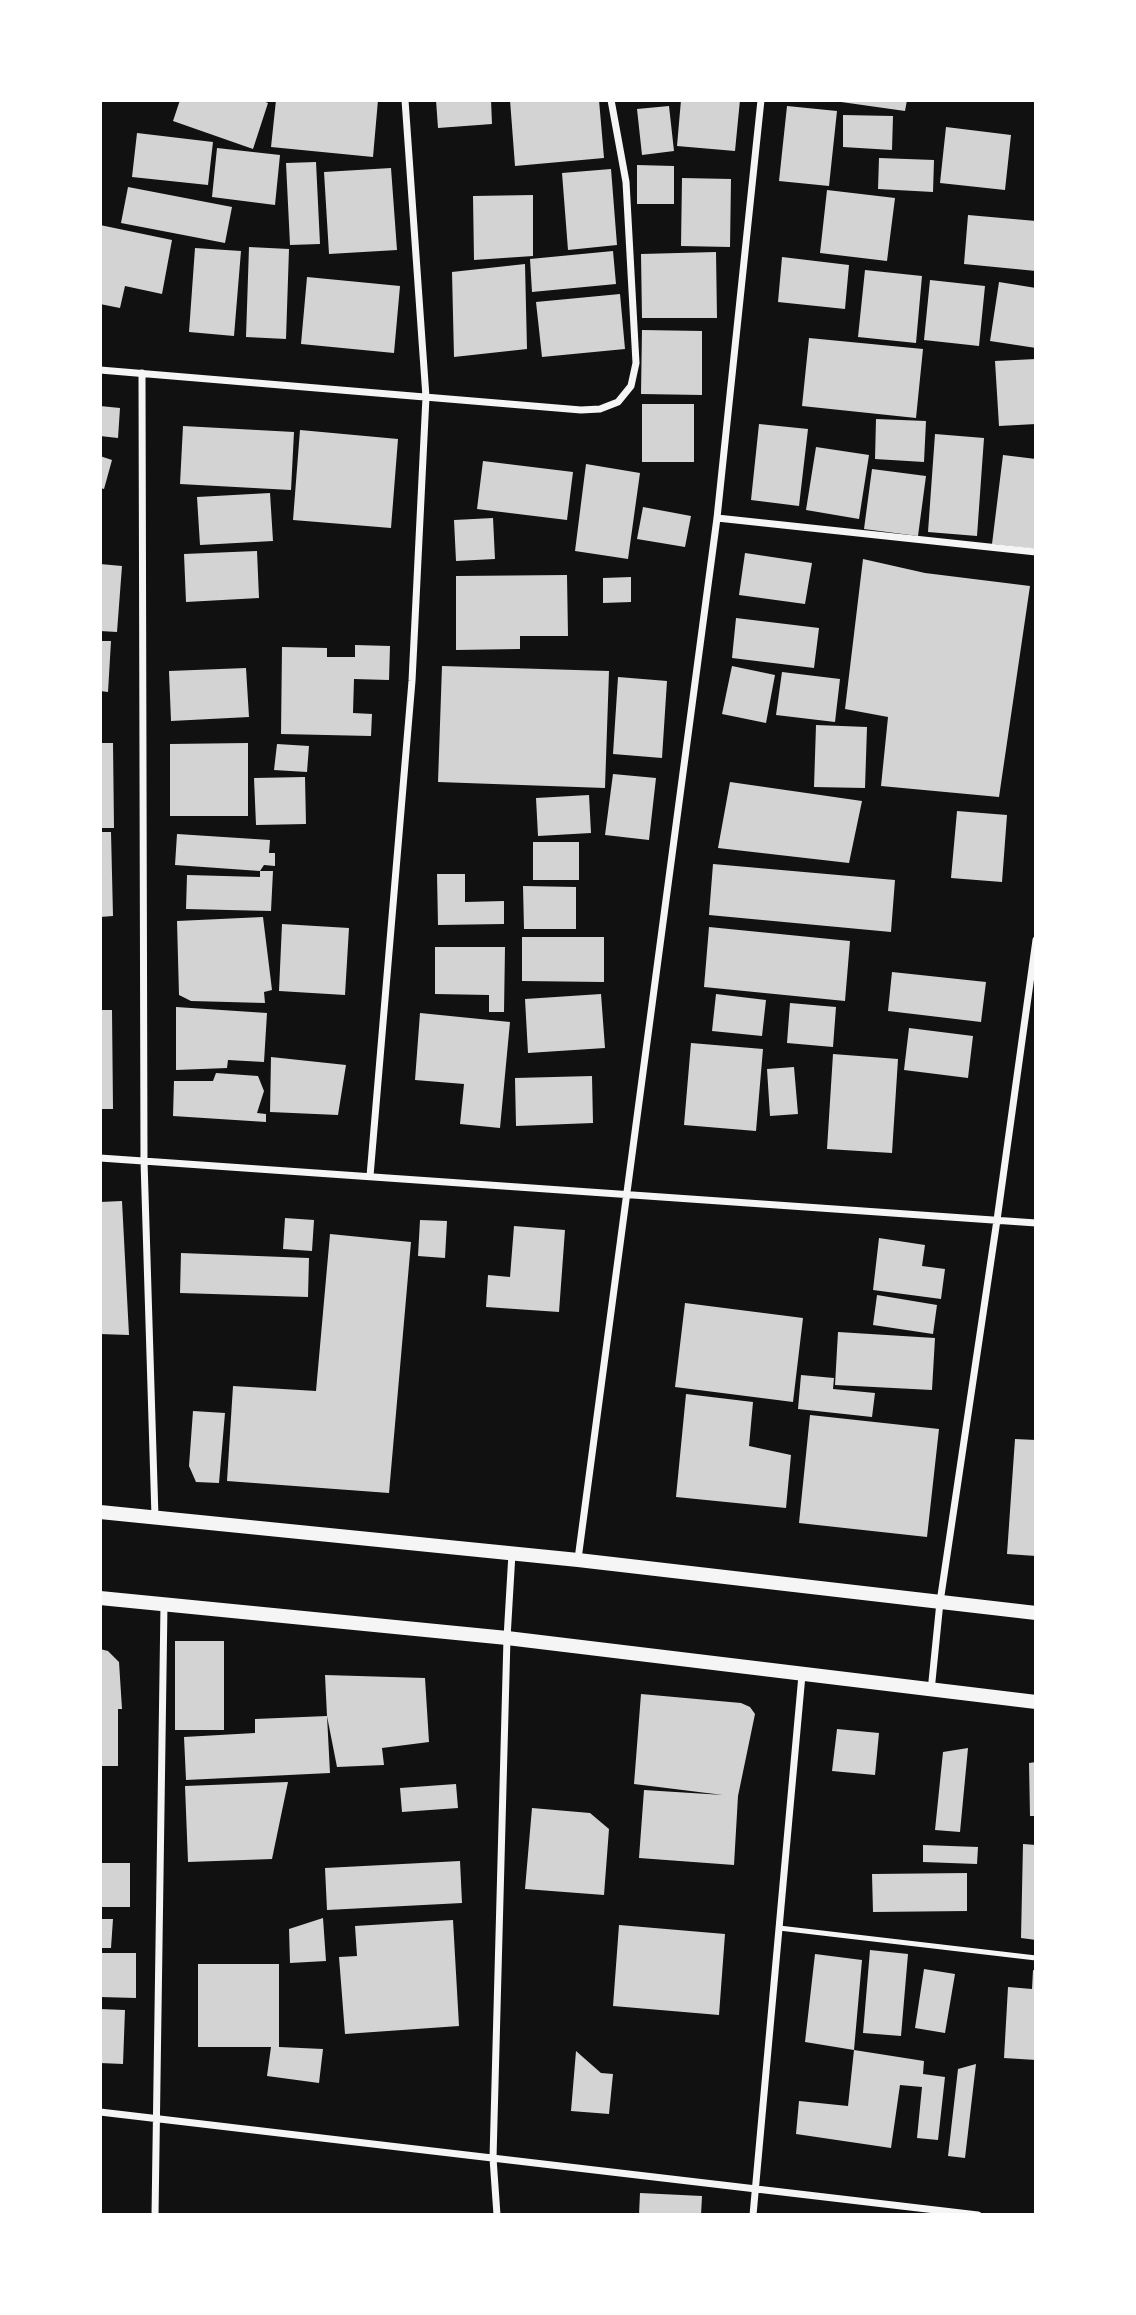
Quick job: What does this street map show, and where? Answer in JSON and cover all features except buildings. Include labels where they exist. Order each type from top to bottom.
[{"type":"main road","points":[[100,1512],[578,1560],[1036,1613]]},
{"type":"main road","points":[[100,1598],[507,1639],[1036,1702]]},
{"type":"street","points":[[370,1176],[412,681],[426,397],[405,100]]},
{"type":"street","points":[[100,370],[581,410],[600,409],[618,402],[631,386],[636,363],[626,182],[611,100]]},
{"type":"street","points":[[578,1560],[717,517],[761,100]]},
{"type":"street","points":[[142,373],[144,1161],[155,1518]]},
{"type":"street","points":[[717,517],[1036,552]]},
{"type":"street","points":[[931,1690],[940,1602],[998,1220],[1036,940]]},
{"type":"street","points":[[100,1158],[1036,1223]]},
{"type":"street","points":[[497,2215],[493,2158],[507,1639],[512,1553]]},
{"type":"street","points":[[155,2215],[164,1604]]},
{"type":"street","points":[[753,2215],[802,1675]]},
{"type":"street","points":[[100,2112],[978,2215]]},
{"type":"lane","points":[[779,1928],[1036,1958]]}]
